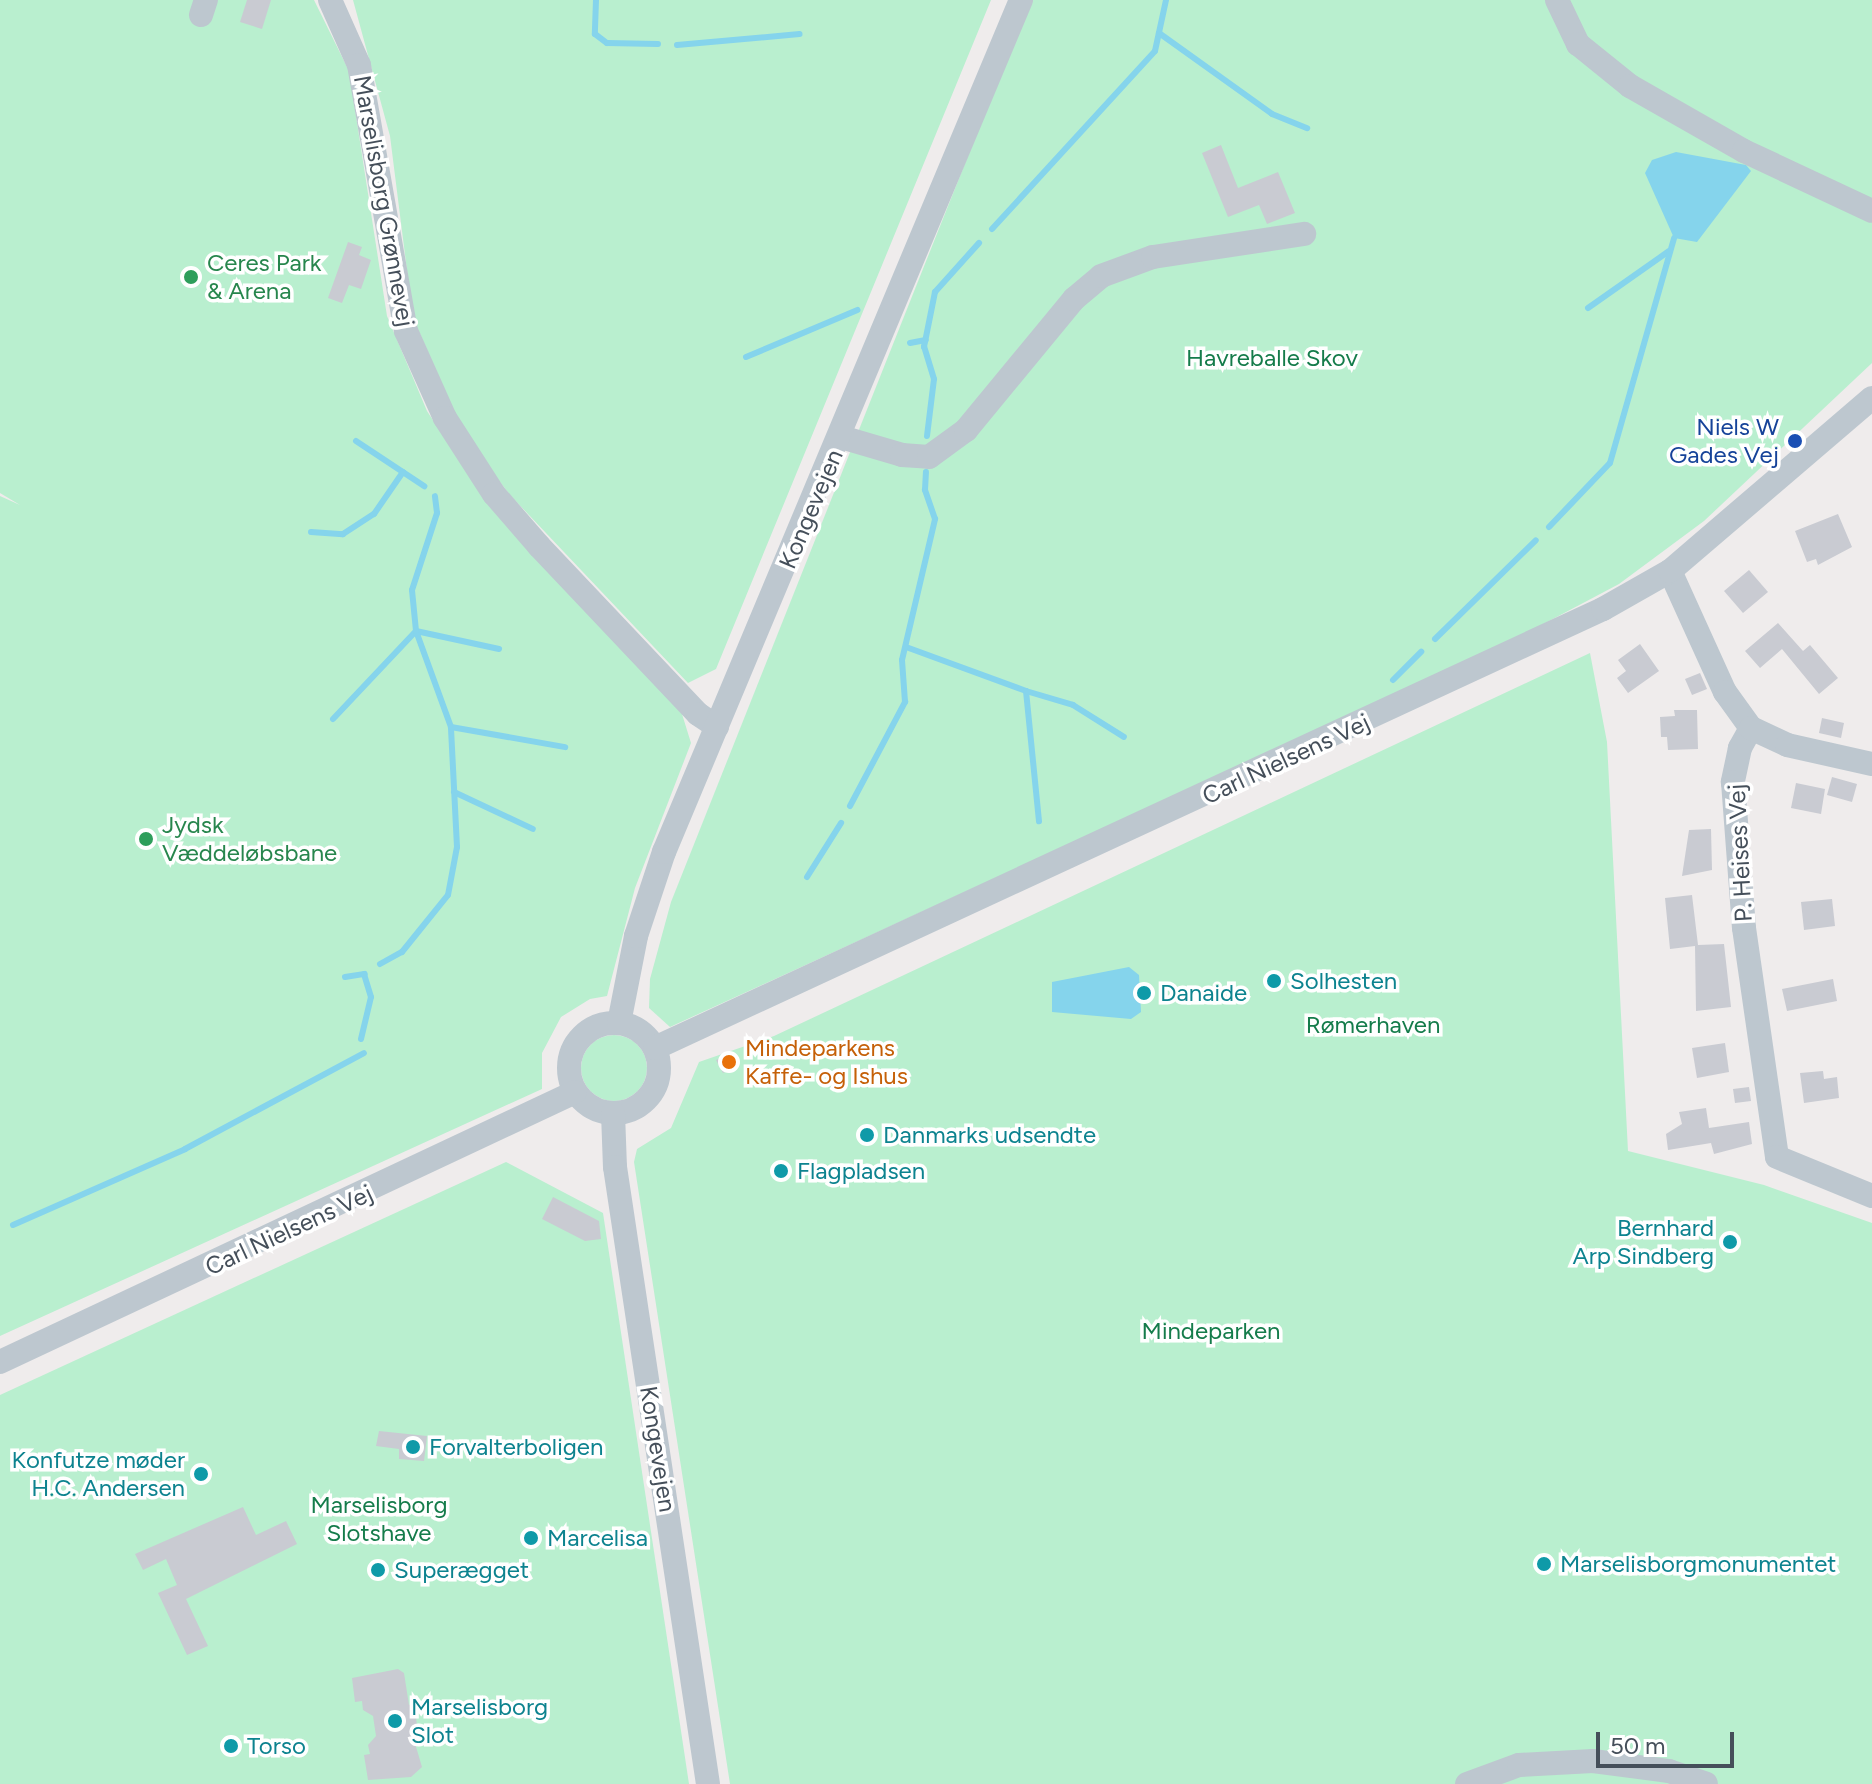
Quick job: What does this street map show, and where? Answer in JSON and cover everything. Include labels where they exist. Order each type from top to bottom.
[{"type":"street","name":"Marselisborg Grønnevej","points":[[330,0],[359,65],[406,331],[445,418],[494,494],[539,546],[698,714],[717,727]]},
{"type":"street","name":"Kongevejen","points":[[619,1023],[650,892],[1021,0]]},
{"type":"street","points":[[1557,0],[1578,44],[1630,86],[1744,151],[1872,211]]},
{"type":"street","points":[[841,437],[902,455],[929,457],[966,430],[1074,299],[1101,276],[1153,257],[1304,234]]},
{"type":"street","name":"Carl Nielsens Vej","points":[[655,1048],[1445,687],[1670,571],[1872,398]]},
{"type":"street","points":[[1670,571],[1725,692],[1751,728],[1787,745],[1872,764]]},
{"type":"street","name":"P. Heises Vej","points":[[1751,728],[1740,748],[1733,782],[1744,928],[1777,1157],[1872,1196]]},
{"type":"street","points":[[619,1023],[640,1031],[655,1048],[660,1064],[654,1091],[636,1108],[613,1113],[587,1104],[575,1092],[569,1067],[576,1043],[595,1027],[619,1023]]},
{"type":"street","name":"Carl Nielsens Vej","points":[[0,1362],[290,1230],[575,1092]]},
{"type":"street","name":"Kongevejen","points":[[613,1113],[615,1167],[708,1784]]},
{"type":"street","points":[[1467,1784],[1519,1765],[1593,1761],[1656,1769],[1706,1784]]},
{"type":"green space","points":[[0,0],[314,0],[349,71],[387,316],[427,411],[476,486],[682,714],[691,743],[635,888],[607,996],[590,999],[561,1017],[542,1053],[542,1089],[0,1336],[0,496],[20,505],[0,493]]},
{"type":"green space","points":[[353,0],[991,0],[716,669],[688,683],[510,495],[466,438],[413,318],[390,136]]},
{"type":"green space","name":"Havreballe Skov","points":[[1030,0],[1872,0],[1872,363],[1704,521],[1619,584],[1498,648],[670,1027],[649,1008],[650,979],[671,902]]},
{"type":"green space","name":"Mindeparken","points":[[1590,653],[1607,742],[1628,1151],[1764,1185],[1872,1223],[1872,1784],[730,1784],[634,1162],[637,1149],[671,1128],[699,1062],[774,1036]]},
{"type":"green space","points":[[614,1035],[627,1038],[637,1045],[644,1055],[647,1068],[644,1081],[637,1091],[627,1098],[614,1101],[601,1098],[591,1091],[584,1081],[581,1068],[584,1055],[591,1045],[601,1038]]},
{"type":"green space","name":"Marselisborg Slotshave","points":[[506,1162],[603,1213],[689,1784],[0,1784],[0,1395]]},
{"type":"water","points":[[1676,152],[1746,165],[1751,171],[1697,242],[1674,238],[1645,173],[1652,160]]},
{"type":"water","points":[[1129,967],[1139,975],[1141,1012],[1131,1019],[1052,1012],[1052,982]]},
{"type":"building","points":[[247,0],[271,0],[262,29],[240,22]]},
{"type":"building","points":[[1221,145],[1238,188],[1278,172],[1295,213],[1267,224],[1259,205],[1228,217],[1202,153]]},
{"type":"building","points":[[348,242],[362,247],[359,255],[371,260],[361,289],[349,285],[342,303],[328,298]]},
{"type":"building","points":[[1838,514],[1852,547],[1818,565],[1816,559],[1807,562],[1795,531]]},
{"type":"building","points":[[1749,570],[1768,592],[1743,613],[1724,591]]},
{"type":"building","points":[[1778,623],[1803,651],[1810,645],[1838,678],[1819,694],[1782,649],[1760,668],[1745,651]]},
{"type":"building","points":[[1640,644],[1659,671],[1628,693],[1617,678],[1626,671],[1618,660]]},
{"type":"building","points":[[1700,673],[1707,689],[1692,695],[1685,679]]},
{"type":"building","points":[[1674,710],[1697,710],[1698,749],[1668,750],[1667,737],[1661,737],[1660,717],[1675,716]]},
{"type":"building","points":[[1822,718],[1844,723],[1841,738],[1819,733]]},
{"type":"building","points":[[1832,777],[1857,784],[1852,802],[1827,795]]},
{"type":"building","points":[[1796,783],[1825,789],[1821,814],[1791,808]]},
{"type":"building","points":[[1711,829],[1712,870],[1682,876],[1689,830]]},
{"type":"building","points":[[1692,895],[1698,945],[1724,944],[1731,1007],[1696,1011],[1695,946],[1670,949],[1665,898]]},
{"type":"building","points":[[1832,899],[1835,926],[1804,930],[1801,902]]},
{"type":"building","points":[[1833,979],[1837,1001],[1787,1011],[1782,989]]},
{"type":"building","points":[[1725,1043],[1729,1072],[1697,1078],[1692,1048]]},
{"type":"building","points":[[732,1053],[738,1066],[723,1073],[716,1060]]},
{"type":"building","points":[[1823,1071],[1824,1079],[1837,1077],[1839,1098],[1804,1103],[1800,1073]]},
{"type":"building","points":[[1749,1087],[1751,1101],[1735,1103],[1733,1089]]},
{"type":"building","points":[[1706,1108],[1709,1128],[1749,1122],[1752,1144],[1714,1154],[1711,1143],[1668,1150],[1666,1134],[1682,1124],[1679,1112]]},
{"type":"building","points":[[553,1197],[599,1221],[601,1239],[585,1241],[542,1219]]},
{"type":"building","name":"Forvalterboligen","points":[[379,1431],[427,1436],[424,1461],[399,1459],[399,1449],[376,1446]]},
{"type":"building","points":[[243,1507],[256,1535],[286,1521],[297,1544],[186,1599],[208,1646],[187,1655],[158,1593],[177,1585],[166,1559],[143,1570],[135,1554]]},
{"type":"building","name":"Marselisborg Slot","points":[[398,1669],[404,1673],[409,1705],[414,1704],[419,1739],[414,1740],[422,1767],[411,1777],[368,1780],[364,1755],[370,1754],[368,1745],[376,1736],[373,1716],[363,1710],[362,1701],[355,1702],[352,1678]]},
{"type":"waterway","points":[[596,0],[595,34],[607,43],[658,44]]},
{"type":"waterway","points":[[992,229],[1155,51],[1166,0]]},
{"type":"waterway","points":[[1159,33],[1272,114],[1307,128]]},
{"type":"waterway","points":[[677,45],[800,34]]},
{"type":"waterway","points":[[1549,527],[1610,463],[1674,238]]},
{"type":"waterway","points":[[927,436],[934,379],[924,347],[935,292],[979,243]]},
{"type":"waterway","points":[[1588,308],[1669,251]]},
{"type":"waterway","points":[[746,357],[857,310]]},
{"type":"waterway","points":[[910,343],[926,340]]},
{"type":"waterway","points":[[356,441],[424,486]]},
{"type":"waterway","points":[[311,532],[343,534],[374,514],[403,472]]},
{"type":"waterway","points":[[850,806],[905,702],[902,660],[935,519],[925,490],[926,472]]},
{"type":"waterway","points":[[380,964],[402,952],[448,895],[457,847],[451,727],[416,631],[412,590],[437,513],[435,496]]},
{"type":"waterway","points":[[1435,639],[1536,540]]},
{"type":"waterway","points":[[333,719],[416,631],[499,649]]},
{"type":"waterway","points":[[906,647],[1026,691],[1039,821]]},
{"type":"waterway","points":[[1393,680],[1421,652]]},
{"type":"waterway","points":[[1026,691],[1073,705],[1124,737]]},
{"type":"waterway","points":[[451,727],[565,747]]},
{"type":"waterway","points":[[454,792],[533,829]]},
{"type":"waterway","points":[[807,877],[841,823]]},
{"type":"waterway","points":[[361,1039],[371,997],[364,974]]},
{"type":"waterway","points":[[345,977],[365,974]]},
{"type":"waterway","points":[[13,1225],[185,1149],[364,1053]]},
{"type":"place","name":"Ceres Park & Arena","points":[[191,277]]},
{"type":"place","name":"Niels W Gades Vej","points":[[1795,441]]},
{"type":"place","name":"Jydsk Væddeløbsbane","points":[[146,839]]},
{"type":"place","name":"Solhesten","points":[[1274,981]]},
{"type":"place","name":"Danaide","points":[[1144,993]]},
{"type":"place","name":"Mindeparkens Kaffe- og Ishus","points":[[729,1062]]},
{"type":"place","name":"Danmarks udsendte","points":[[867,1135]]},
{"type":"place","name":"Flagpladsen","points":[[781,1171]]},
{"type":"place","name":"Bernhard Arp Sindberg","points":[[1730,1242]]},
{"type":"place","name":"Forvalterboligen","points":[[413,1447]]},
{"type":"place","name":"Konfutze møder H.C. Andersen","points":[[201,1474]]},
{"type":"place","name":"Marcelisa","points":[[531,1538]]},
{"type":"place","name":"Marselisborgmonumentet","points":[[1544,1564]]},
{"type":"place","name":"Superægget","points":[[378,1570]]},
{"type":"place","name":"Marselisborg Slot","points":[[395,1721]]},
{"type":"place","name":"Torso","points":[[231,1746]]},
{"type":"park label","name":"Rømerhaven","points":[[1373,1025]]}]
